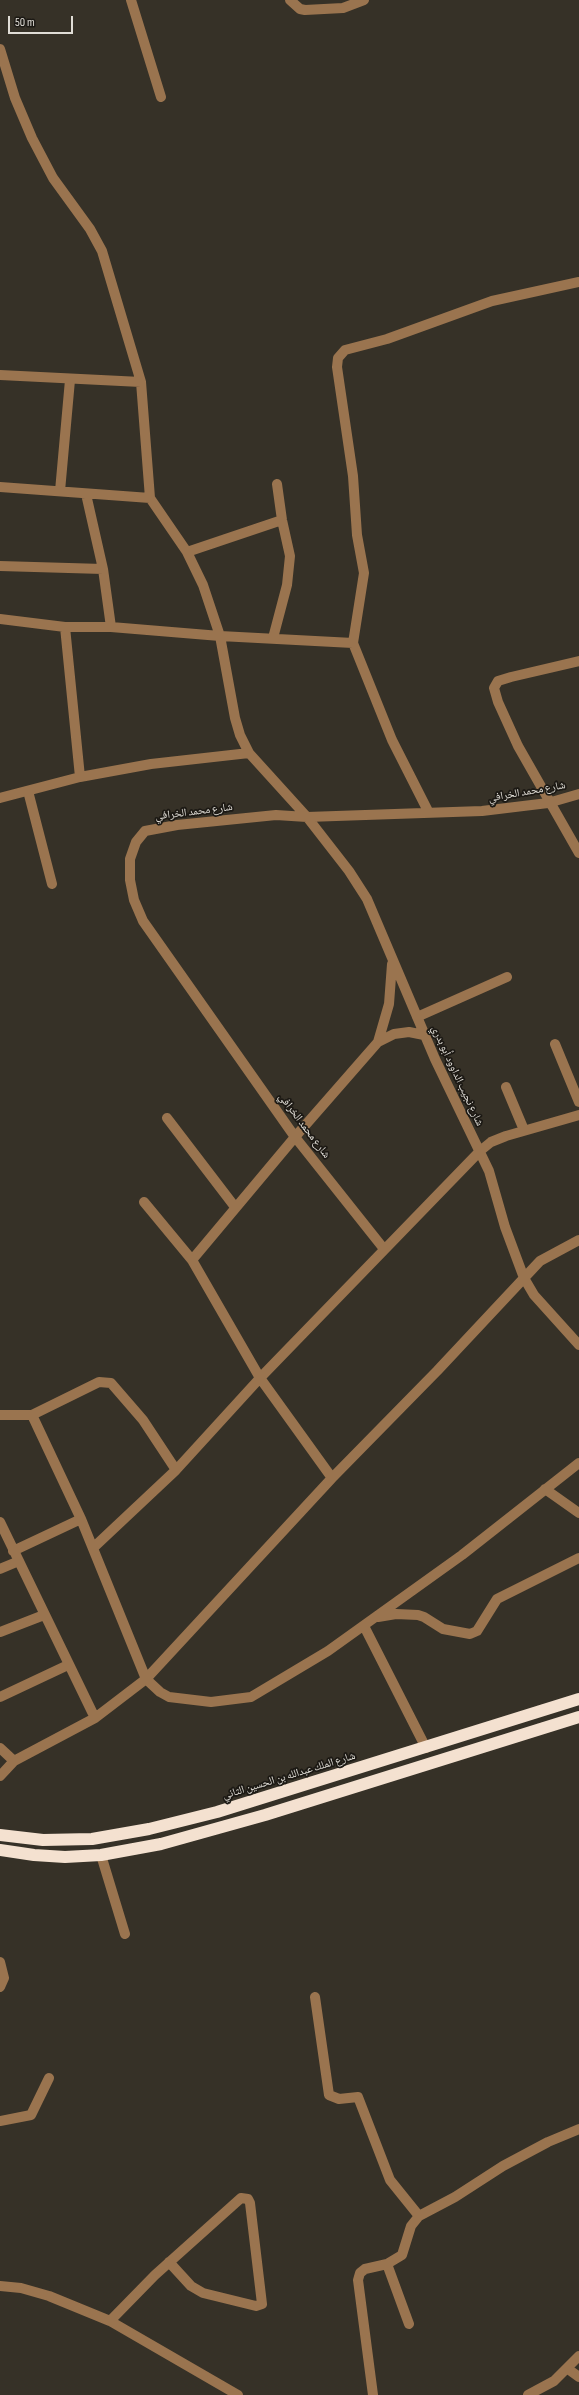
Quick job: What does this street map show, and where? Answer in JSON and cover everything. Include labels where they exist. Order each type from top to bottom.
[{"type":"highway","name":"شارع الملك عبدالله بن الحسين الثاني","points":[[0,1835],[43,1840],[92,1839],[149,1829],[217,1812],[344,1774],[579,1699]]},
{"type":"highway","points":[[0,1850],[58,1856],[101,1855],[161,1844],[383,1778],[579,1717]]},
{"type":"highway","points":[[378,1762],[375,1772],[378,1776],[383,1778]]},
{"type":"highway","points":[[344,1774],[350,1780],[348,1788]]},
{"type":"street","points":[[131,0],[161,98]]},
{"type":"street","points":[[290,0],[300,9],[306,10],[343,8],[364,0]]},
{"type":"street","points":[[0,49],[15,98],[32,138],[53,178],[90,229],[102,251],[141,382],[150,498],[0,487]]},
{"type":"street","points":[[430,813],[392,740],[353,642],[364,573],[357,535],[353,476],[337,367],[341,354],[345,350],[387,339],[492,301],[579,282]]},
{"type":"street","points":[[0,375],[70,380],[141,382]]},
{"type":"street","points":[[60,491],[70,380]]},
{"type":"street","points":[[272,638],[287,585],[290,556],[282,520],[277,484]]},
{"type":"street","points":[[86,494],[103,569],[111,627]]},
{"type":"street","name":"شارع نجيب الداوود أبو بدري","points":[[150,498],[187,552],[203,585],[220,636],[235,718],[249,753],[307,818],[349,871],[367,900],[380,926],[392,962],[424,1035],[489,1171],[505,1228],[524,1278],[534,1296],[575,1335],[579,1345]]},
{"type":"street","points":[[187,552],[282,520]]},
{"type":"street","points":[[0,566],[103,569]]},
{"type":"street","points":[[0,619],[66,627],[111,627],[220,636],[353,642]]},
{"type":"street","points":[[66,627],[80,777]]},
{"type":"street","points":[[579,661],[511,677],[498,681],[495,686],[495,693],[506,721],[548,803],[579,853]]},
{"type":"street","points":[[0,798],[80,777],[151,764],[249,753]]},
{"type":"street","points":[[28,791],[52,884]]},
{"type":"street","name":"شارع محمد الخرافي","points":[[384,1249],[295,1137],[143,922],[134,900],[130,880],[130,859],[136,842],[145,831],[158,827],[276,815],[307,818],[482,812],[548,803],[579,794]]},
{"type":"street","points":[[378,1042],[389,1004],[392,962]]},
{"type":"street","points":[[417,1017],[507,977]]},
{"type":"street","points":[[192,1260],[235,1207],[378,1042],[394,1034],[409,1032],[424,1035]]},
{"type":"street","points":[[555,1044],[579,1102]]},
{"type":"street","points":[[506,1087],[524,1130]]},
{"type":"street","points":[[93,1548],[176,1470],[260,1378],[480,1151],[491,1142],[524,1130],[579,1115]]},
{"type":"street","points":[[167,1118],[235,1207]]},
{"type":"street","points":[[144,1202],[192,1260],[260,1378],[332,1478]]},
{"type":"street","points":[[0,1776],[14,1761],[94,1718],[146,1679],[332,1478],[437,1371],[524,1278],[548,1255],[579,1240]]},
{"type":"street","points":[[0,1415],[32,1416],[99,1382],[111,1383],[135,1409],[176,1470]]},
{"type":"street","points":[[32,1416],[81,1519],[146,1679],[160,1692],[180,1698],[211,1702],[251,1697],[328,1651],[462,1556],[579,1462]]},
{"type":"street","points":[[545,1489],[579,1513]]},
{"type":"street","points":[[13,1551],[81,1519]]},
{"type":"street","points":[[0,1522],[94,1718]]},
{"type":"street","points":[[374,1618],[396,1614],[418,1615],[443,1629],[470,1634],[477,1631],[497,1599],[579,1558]]},
{"type":"street","points":[[0,1569],[19,1561]]},
{"type":"street","points":[[0,1632],[44,1615]]},
{"type":"street","points":[[364,1626],[426,1748]]},
{"type":"street","points":[[0,1697],[68,1665]]},
{"type":"street","points":[[0,1748],[14,1761]]},
{"type":"street","points":[[101,1855],[125,1934]]},
{"type":"street","points":[[0,1962],[4,1978],[0,1987]]},
{"type":"street","points":[[316,1997],[329,2095],[339,2099],[358,2097],[390,2180],[419,2216]]},
{"type":"street","points":[[0,2121],[31,2115],[49,2078]]},
{"type":"street","points":[[373,2395],[358,2280],[360,2273],[365,2269],[387,2264],[402,2256],[410,2229],[419,2216],[455,2198],[516,2160],[579,2129]]},
{"type":"street","points":[[110,2321],[170,2262],[241,2198],[245,2198],[250,2203],[262,2304],[256,2306],[203,2294],[191,2286],[170,2262]]},
{"type":"street","points":[[387,2264],[409,2324]]},
{"type":"street","points":[[0,2286],[21,2288],[49,2296],[110,2321],[238,2395]]},
{"type":"street","points":[[528,2395],[554,2382],[579,2356]]},
{"type":"street","points":[[568,2369],[579,2377]]}]
